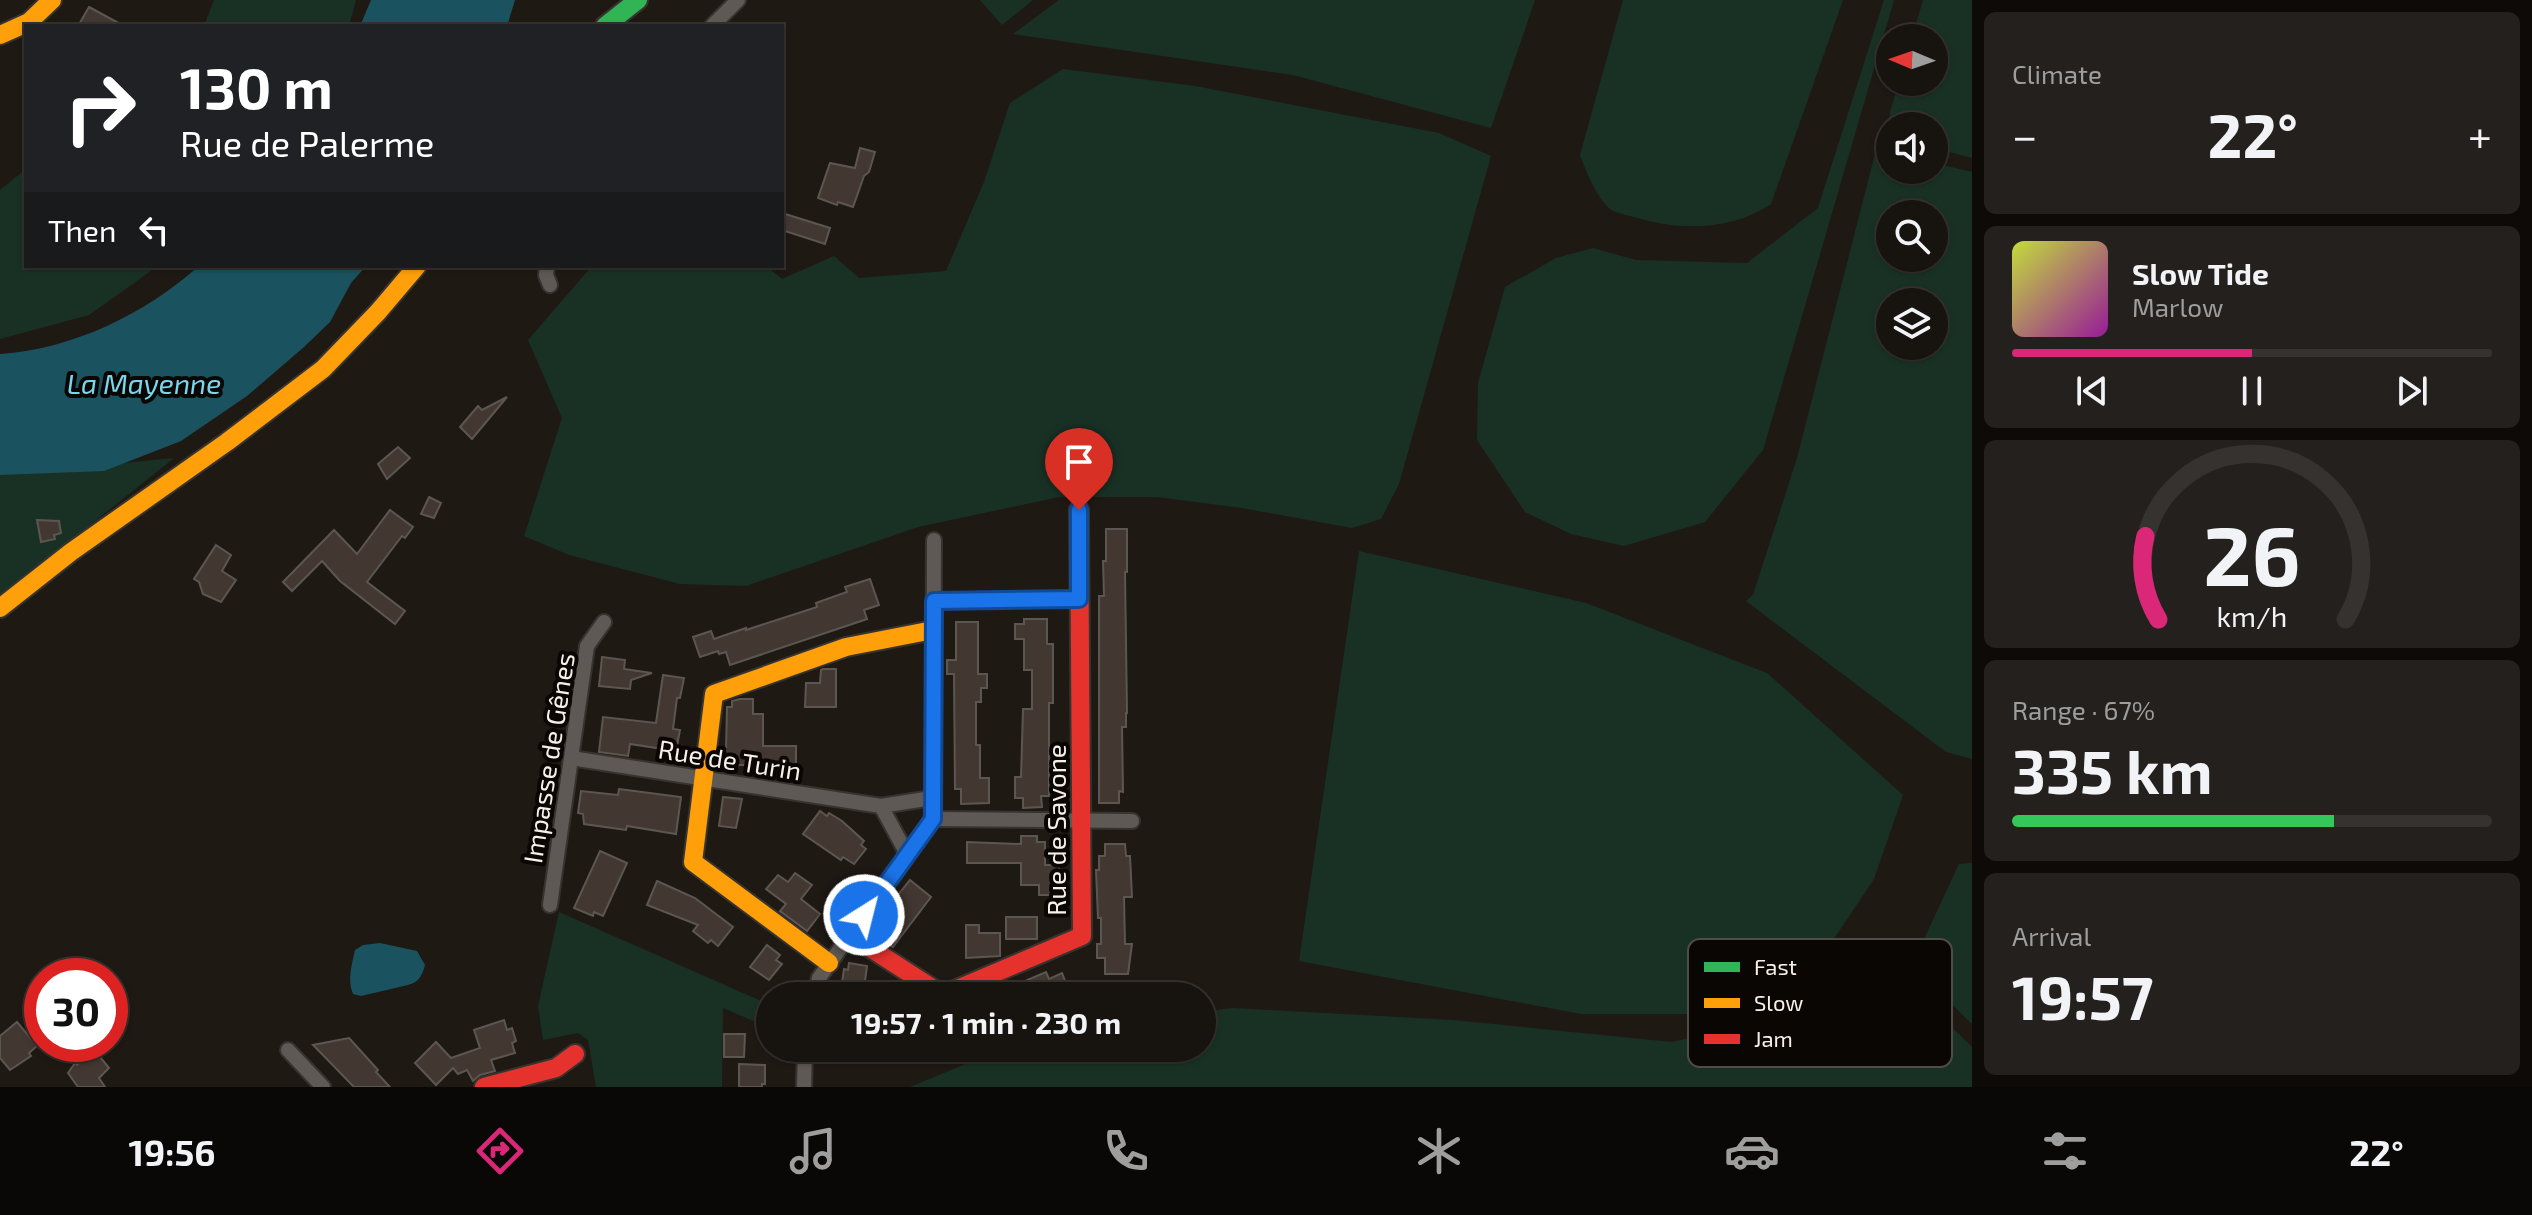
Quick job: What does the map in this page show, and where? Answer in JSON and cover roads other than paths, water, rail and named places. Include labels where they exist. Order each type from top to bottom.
[{"type":"street","points":[[26,24],[52,0]]},
{"type":"street","points":[[608,24],[638,0]]},
{"type":"street","points":[[714,24],[738,0]]},
{"type":"street","points":[[0,35],[24,25]]},
{"type":"street","points":[[0,608],[71,552],[227,442],[323,369],[415,268]]},
{"type":"street","points":[[547,268],[550,285]]},
{"type":"street","name":"Rue de Savone","points":[[850,935],[943,995],[1082,936],[1079,510]]},
{"type":"street","points":[[818,982],[933,819],[934,540]]},
{"type":"street","points":[[934,601],[1079,599]]},
{"type":"street","name":"Impasse de Gênes","points":[[550,905],[587,646],[604,622]]},
{"type":"street","points":[[829,963],[693,862],[714,694],[846,647],[933,630]]},
{"type":"street","name":"Rue de Turin","points":[[571,758],[881,806],[932,798]]},
{"type":"street","points":[[881,806],[907,854]]},
{"type":"street","points":[[933,819],[1132,821]]},
{"type":"street","points":[[288,1050],[323,1087]]},
{"type":"street","points":[[484,1087],[556,1068],[575,1054]]},
{"type":"street","points":[[804,1087],[805,1062]]},
{"type":"water","points":[[371,0],[515,0],[508,24],[361,24]]},
{"type":"water","name":"La Mayenne","points":[[197,268],[364,268],[351,283],[330,322],[304,347],[247,396],[181,441],[104,471],[0,475],[0,354],[27,351],[81,337],[132,314]]},
{"type":"water","points":[[380,943],[417,951],[425,965],[421,975],[408,985],[361,996],[353,994],[350,977],[355,950],[363,945]]}]
